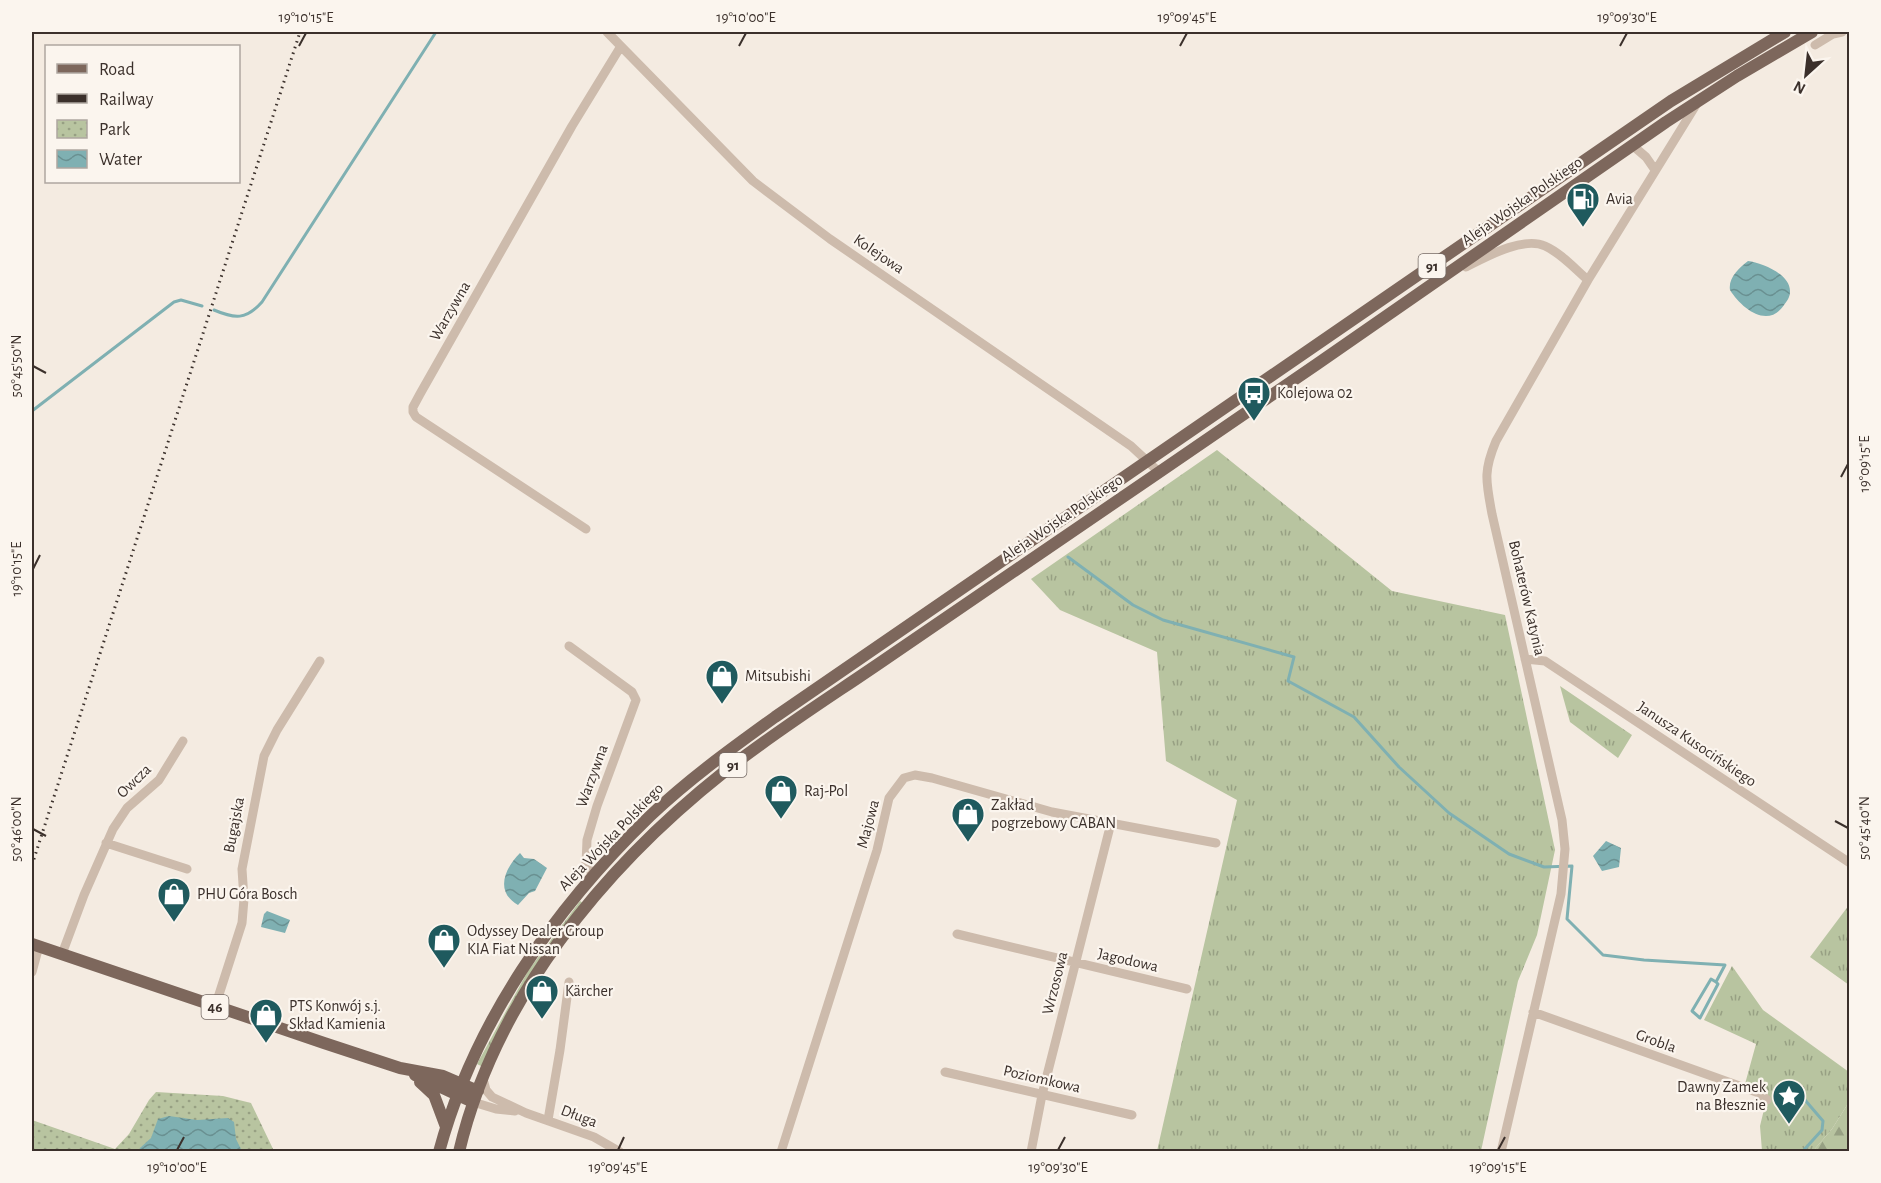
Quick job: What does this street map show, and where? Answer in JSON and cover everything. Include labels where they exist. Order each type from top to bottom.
[{"type":"main road","name":"Aleja Wojska Polskiego","points":[[439,1152],[459,1090],[495,1017],[526,963],[593,875],[651,815],[695,777],[743,740],[1671,101],[1785,32]]},
{"type":"main road","name":"Aleja Wojska Polskiego","points":[[459,1152],[478,1091],[520,1003],[554,950],[598,893],[660,826],[746,756],[1632,145],[1699,99],[1812,32]]},
{"type":"main road","name":"46","points":[[35,945],[400,1068],[432,1092],[446,1127]]},
{"type":"main road","points":[[400,1068],[459,1090],[478,1091]]},
{"type":"street","name":"Kolejowa","points":[[607,32],[753,181],[794,213],[1131,446],[1159,472]]},
{"type":"street","points":[[1815,45],[1833,34],[1842,32]]},
{"type":"street","name":"Warzywna","points":[[586,529],[416,417],[413,407],[572,126],[621,46]]},
{"type":"street","name":"Bohaterów Katynia","points":[[1501,1152],[1561,894],[1565,849],[1562,820],[1492,514],[1486,482],[1487,462],[1496,441],[1588,280],[1699,99]]},
{"type":"street","points":[[1632,145],[1646,157],[1655,170]]},
{"type":"street","points":[[1429,285],[1489,255],[1516,245],[1534,243],[1554,251],[1588,280]]},
{"type":"street","name":"Warzywna","points":[[569,646],[632,692],[636,700],[587,840],[586,865],[593,875]]},
{"type":"street","name":"Janusza Kusocińskiego","points":[[1525,659],[1545,661],[1850,863]]},
{"type":"street","name":"Bugajska","points":[[215,1006],[242,924],[244,912],[242,869],[264,756],[277,730],[320,661]]},
{"type":"street","name":"Owcza","points":[[62,954],[106,843],[121,815],[159,780],[183,741]]},
{"type":"street","name":"Majowa","points":[[781,1152],[877,850],[890,798],[904,778],[915,775],[933,778],[1052,812],[1216,843]]},
{"type":"street","name":"Wrzosowa","points":[[1031,1152],[1042,1095],[1111,823]]},
{"type":"street","points":[[106,843],[187,869]]},
{"type":"street","name":"Jagodowa","points":[[957,934],[1187,989]]},
{"type":"street","points":[[32,972],[35,945]]},
{"type":"street","points":[[548,1120],[569,982]]},
{"type":"street","name":"Grobla","points":[[1533,1012],[1759,1093],[1767,1100]]},
{"type":"street","name":"Poziomkowa","points":[[945,1072],[1132,1115]]},
{"type":"street","name":"Długa","points":[[478,1091],[486,1090],[492,1097],[526,1113],[594,1137],[620,1152]]},
{"type":"street","name":"Długa","points":[[478,1091],[496,1109],[526,1113]]},
{"type":"green space","points":[[1217,450],[1392,591],[1505,615],[1555,850],[1537,935],[1518,981],[1481,1151],[1157,1151],[1237,800],[1166,761],[1157,652],[1060,610],[1031,579]]},
{"type":"green space","points":[[1560,686],[1632,735],[1618,758],[1570,722]]},
{"type":"green space","points":[[580,901],[583,903],[483,1067],[477,1064],[528,971]]},
{"type":"green space","points":[[1849,905],[1849,985],[1810,957]]},
{"type":"green space","points":[[1732,966],[1763,1010],[1849,1072],[1849,1102],[1832,1129],[1813,1151],[1762,1151],[1760,1126],[1768,1093],[1745,1084],[1756,1044],[1704,1020]]},
{"type":"green space","points":[[156,1092],[223,1096],[251,1103],[274,1151],[32,1152],[32,1120],[115,1149],[129,1134]]},
{"type":"green space","points":[[1849,1102],[1849,1151],[1813,1151],[1832,1129]]},
{"type":"water","points":[[1748,261],[1775,270],[1786,280],[1789,286],[1789,296],[1778,312],[1763,316],[1756,314],[1741,304],[1730,290],[1732,277]]},
{"type":"water","points":[[1606,841],[1621,848],[1619,867],[1602,871],[1593,856]]},
{"type":"water","points":[[520,853],[524,858],[534,859],[547,868],[535,891],[529,893],[518,905],[506,894],[504,880],[514,859]]},
{"type":"water","points":[[267,911],[290,920],[285,933],[261,927]]},
{"type":"water","points":[[169,1116],[197,1120],[228,1118],[234,1122],[236,1139],[242,1151],[139,1151],[151,1138],[158,1119]]},
{"type":"waterway","points":[[214,310],[240,316],[251,312],[262,302],[436,32]]},
{"type":"waterway","points":[[32,411],[174,302],[181,300],[202,306]]},
{"type":"waterway","points":[[1068,557],[1133,605],[1163,620],[1294,657],[1288,681],[1354,717],[1399,767],[1449,813],[1509,854],[1544,867],[1572,866],[1567,919],[1603,955],[1725,965],[1700,1018],[1692,1011],[1711,979],[1716,982]]},
{"type":"waterway","points":[[1799,1093],[1823,1121],[1822,1130],[1802,1152]]},
{"type":"railway","points":[[32,865],[300,32]]},
{"type":"place","name":"Avia","points":[[1583,228]]},
{"type":"place","name":"Kolejowa 02","points":[[1254,422]]},
{"type":"place","name":"Mitsubishi","points":[[722,705]]},
{"type":"place","name":"Raj-Pol","points":[[781,820]]},
{"type":"place","name":"Zakład pogrzebowy CABAN","points":[[968,843]]},
{"type":"place","name":"PHU Góra Bosch","points":[[174,923]]},
{"type":"place","name":"Odyssey Dealer Group KIA Fiat Nissan","points":[[444,969]]},
{"type":"place","name":"Kärcher","points":[[542,1020]]},
{"type":"place","name":"PTS Konwój s.j. Skład Kamienia","points":[[266,1044]]},
{"type":"place","name":"Dawny Zamek na Błesznie","points":[[1789,1125]]}]
